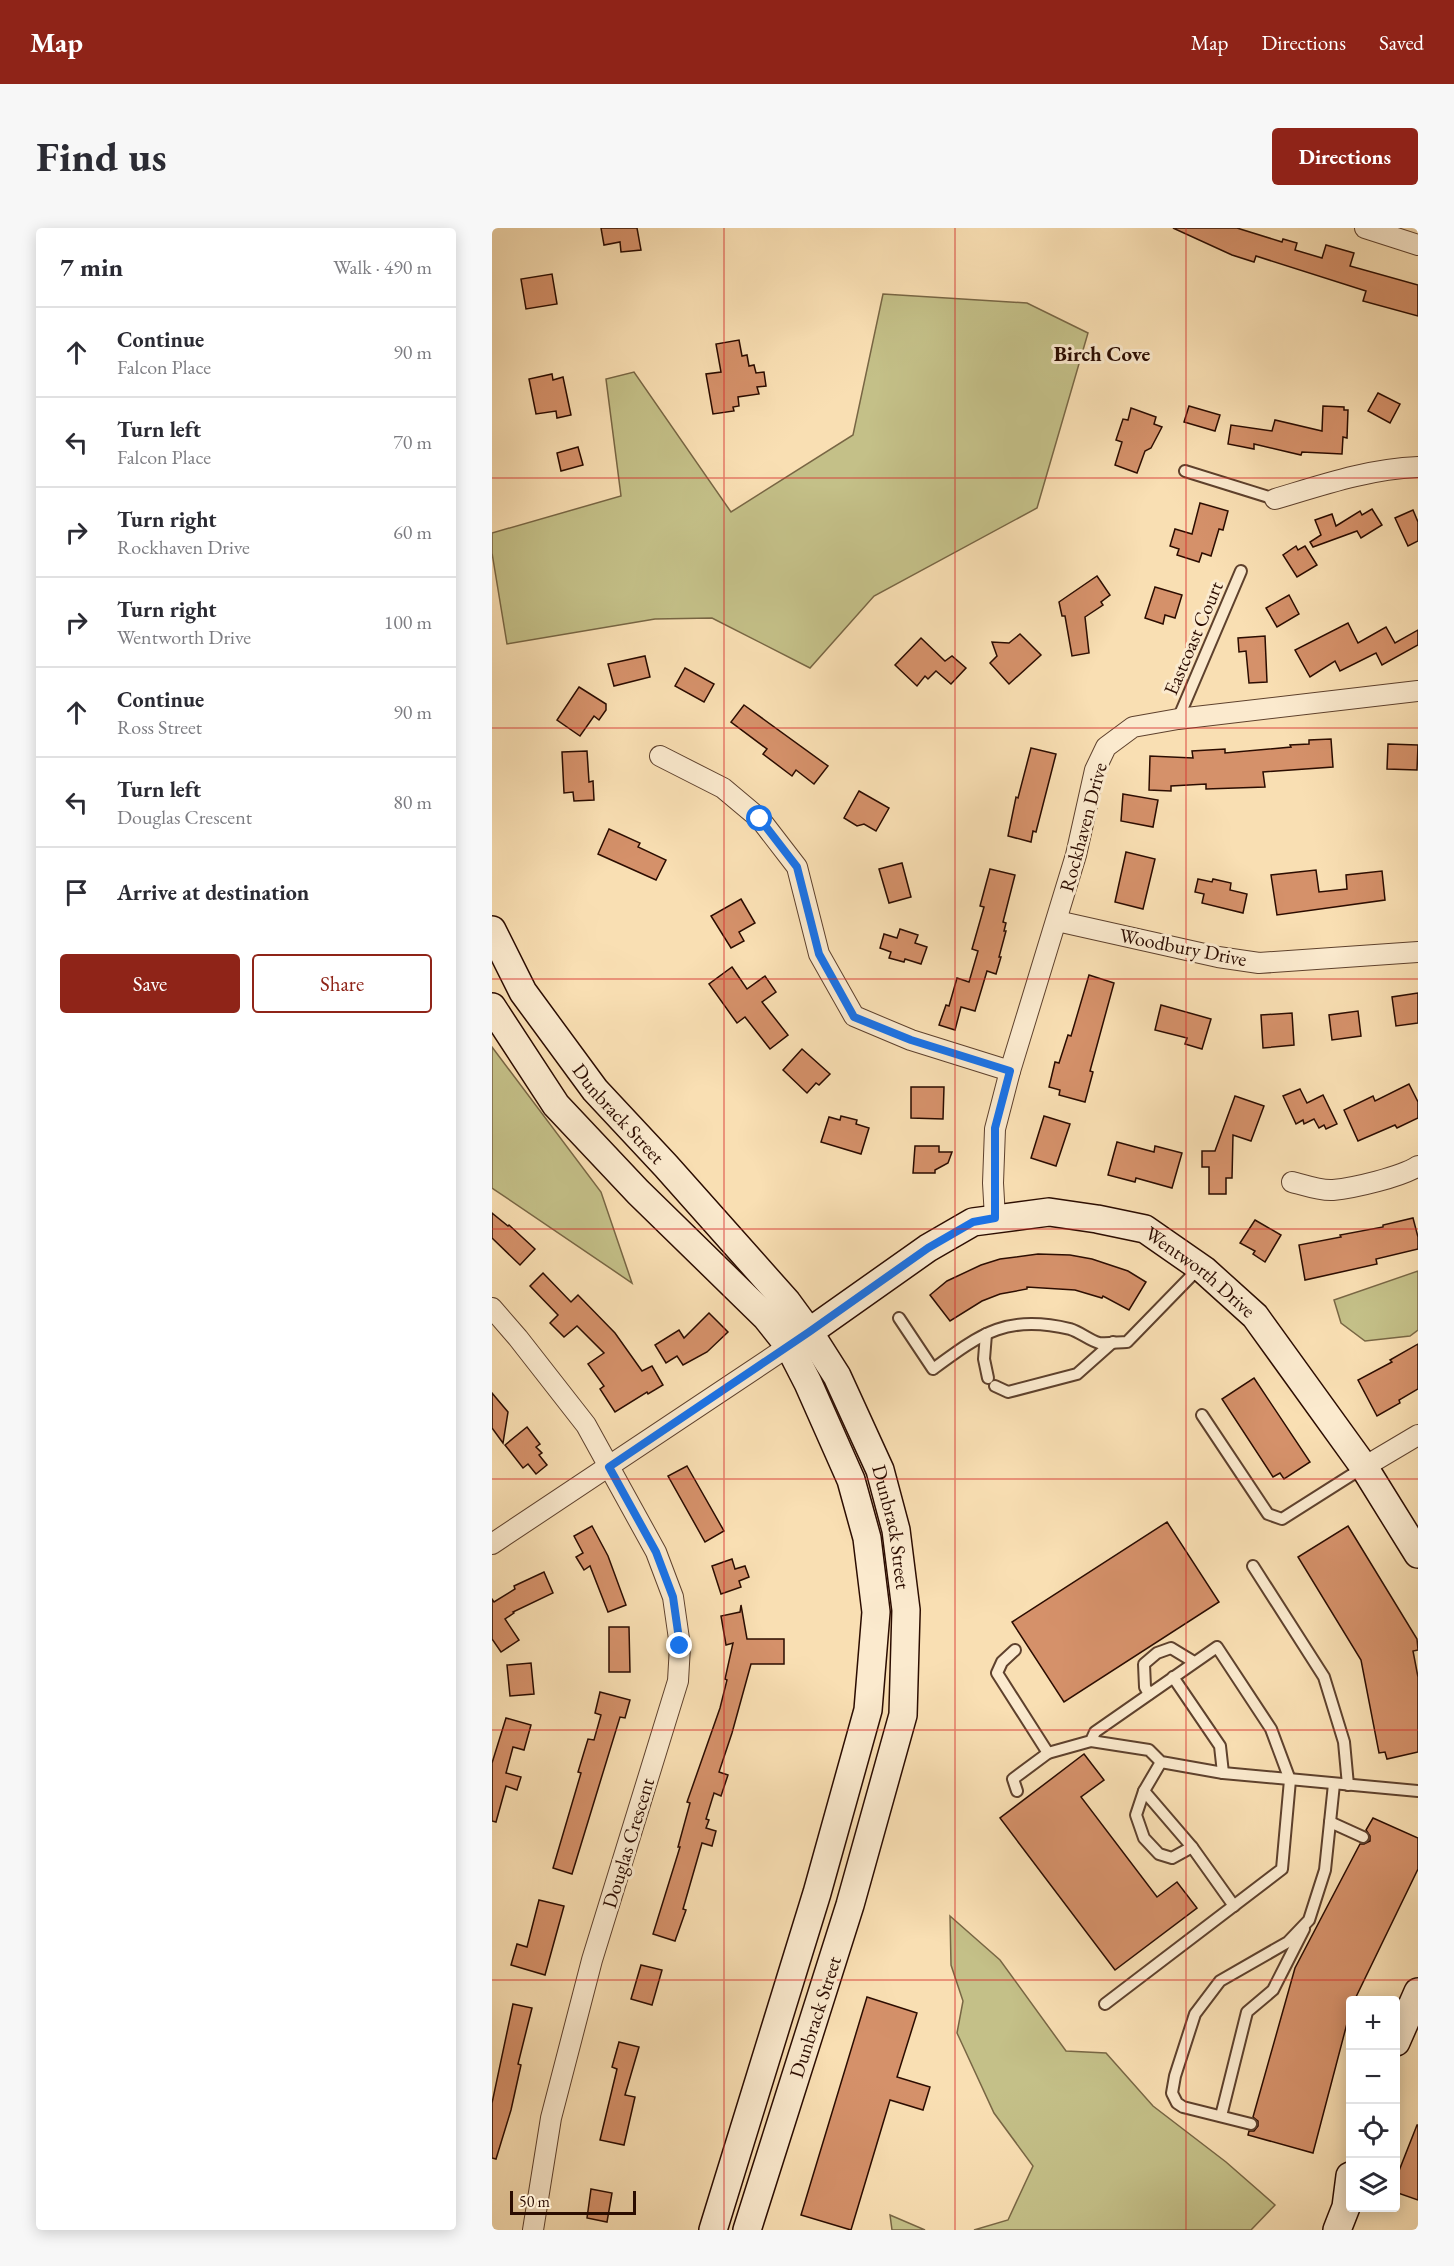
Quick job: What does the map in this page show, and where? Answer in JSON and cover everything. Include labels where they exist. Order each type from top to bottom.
[{"type":"main road","name":"Dunbrack Street","points":[[492,930],[523,992],[595,1089],[787,1302],[799,1339],[808,1383],[851,1480],[867,1538],[876,1612],[868,1710],[817,1893],[712,2230]]},
{"type":"main road","name":"Dunbrack Street","points":[[492,1007],[556,1105],[638,1192],[766,1317],[799,1339],[837,1376],[880,1470],[896,1530],[906,1610],[903,1715],[850,1905],[747,2230]]},
{"type":"main road","name":"Wentworth Drive","points":[[799,1339],[928,1248],[973,1222],[1049,1212],[1145,1229],[1200,1267],[1255,1316],[1364,1467],[1418,1554]]},
{"type":"main road","points":[[1400,2031],[1418,1992]]},
{"type":"street","points":[[1365,228],[1418,245]]},
{"type":"street","points":[[1275,499],[1349,477],[1394,468],[1418,467]]},
{"type":"street","name":"Rockhaven Drive","points":[[995,1218],[995,1128],[1010,1071],[1076,855],[1095,770],[1106,747],[1133,727],[1178,718],[1418,692]]},
{"type":"street","points":[[660,756],[723,788],[760,819],[797,867],[819,954],[854,1017],[911,1040],[1010,1071]]},
{"type":"street","name":"Woodbury Drive","points":[[1057,921],[1218,957],[1259,963],[1418,952]]},
{"type":"street","points":[[1292,1182],[1331,1190],[1399,1174],[1418,1166]]},
{"type":"street","name":"Douglas Crescent","points":[[492,1308],[586,1425],[656,1552],[673,1597],[680,1646],[678,1681],[591,1960],[551,2118],[533,2230]]},
{"type":"street","points":[[492,1544],[799,1339]]},
{"type":"street","points":[[1364,1467],[1418,1435]]},
{"type":"lane","points":[[1185,471],[1275,499]]},
{"type":"lane","name":"Eastcoast Court","points":[[1178,718],[1241,571]]},
{"type":"lane","points":[[899,1318],[933,1369],[969,1342],[997,1328],[1025,1323],[1074,1330],[1099,1342],[1127,1342],[1200,1267]]},
{"type":"lane","points":[[986,1334],[984,1359],[992,1382],[1008,1392],[1077,1374],[1113,1342]]},
{"type":"lane","points":[[1202,1415],[1268,1514],[1282,1519],[1364,1467]]},
{"type":"lane","points":[[1253,1566],[1324,1677],[1344,1742],[1347,1785]]},
{"type":"lane","points":[[1091,1741],[1095,1732],[1217,1647],[1271,1729],[1290,1780],[1282,1869],[1105,2004]]},
{"type":"lane","points":[[1149,1694],[1145,1687],[1144,1664],[1157,1653],[1171,1648],[1194,1662]]},
{"type":"lane","points":[[1015,1650],[1002,1662],[997,1673],[1048,1753]]},
{"type":"lane","points":[[1173,1677],[1220,1746],[1223,1773]]},
{"type":"lane","points":[[1017,1791],[1013,1779],[1048,1753],[1091,1741],[1149,1750],[1161,1762],[1223,1773],[1418,1791]]},
{"type":"lane","points":[[1161,1762],[1144,1791],[1136,1815],[1144,1838],[1159,1854],[1172,1858],[1192,1847]]},
{"type":"lane","points":[[1221,2116],[1248,2012],[1273,1990],[1309,1920],[1325,1870],[1334,1784]]},
{"type":"lane","points":[[1144,1791],[1192,1847],[1234,1906]]},
{"type":"lane","points":[[1330,1822],[1363,1837]]},
{"type":"lane","points":[[1251,2124],[1184,2107],[1177,2103],[1172,2093],[1175,2076],[1195,2014],[1220,1981],[1288,1942],[1309,1920]]},
{"type":"shaded area","points":[[883,294],[1027,303],[1088,333],[1037,508],[874,596],[810,668],[712,618],[655,619],[507,644],[492,553],[492,533],[621,496],[606,379],[634,372],[731,512],[853,435]]},
{"type":"shaded area","points":[[492,1047],[601,1192],[632,1283],[492,1188]]},
{"type":"shaded area","points":[[1418,1271],[1418,1330],[1410,1336],[1365,1341],[1341,1323],[1334,1300]]},
{"type":"shaded area","points":[[950,1916],[1000,1960],[1066,2051],[1106,2053],[1153,2106],[1226,2162],[1275,2205],[1251,2230],[974,2230],[1008,2220],[1033,2166],[994,2113],[957,2033],[963,2001],[951,1965]]},
{"type":"shaded area","points":[[890,2215],[925,2230],[892,2230]]},
{"type":"building","points":[[601,228],[637,228],[641,250],[621,252],[620,242],[604,245]]},
{"type":"building","points":[[1173,228],[1237,228],[1282,242],[1283,239],[1297,243],[1295,250],[1322,258],[1326,245],[1354,253],[1350,266],[1418,285],[1418,316],[1363,301],[1366,291],[1256,256],[1254,262],[1232,255]]},
{"type":"building","points":[[552,274],[557,304],[526,309],[521,279]]},
{"type":"building","points":[[739,340],[742,356],[747,355],[749,366],[754,365],[756,373],[764,372],[766,386],[757,387],[759,394],[738,397],[739,406],[733,407],[734,411],[713,414],[706,374],[721,372],[716,344]]},
{"type":"building","points":[[552,374],[553,380],[563,377],[571,415],[557,418],[556,411],[536,414],[529,379]]},
{"type":"building","points":[[1378,393],[1400,404],[1390,423],[1368,411]]},
{"type":"building","points":[[1189,406],[1220,415],[1215,431],[1184,422]]},
{"type":"building","points":[[1323,406],[1344,407],[1344,410],[1348,410],[1347,438],[1343,437],[1342,454],[1302,452],[1301,455],[1254,444],[1254,449],[1228,444],[1231,425],[1272,431],[1275,420],[1322,431]]},
{"type":"building","points":[[1131,408],[1156,417],[1154,424],[1162,427],[1151,448],[1145,451],[1137,473],[1115,465],[1122,442],[1116,440],[1123,419],[1128,420]]},
{"type":"building","points":[[578,447],[583,465],[561,471],[557,453]]},
{"type":"building","points":[[1200,503],[1228,511],[1223,530],[1219,529],[1211,556],[1202,553],[1199,562],[1177,555],[1179,549],[1170,546],[1175,529],[1192,534]]},
{"type":"building","points":[[1372,509],[1382,525],[1361,538],[1357,531],[1313,547],[1310,542],[1321,535],[1315,520],[1332,514],[1336,526],[1360,511],[1362,515]]},
{"type":"building","points":[[1413,510],[1418,522],[1418,541],[1408,546],[1395,518]]},
{"type":"building","points":[[1296,546],[1298,550],[1305,546],[1317,565],[1297,577],[1283,555]]},
{"type":"building","points":[[1097,576],[1110,595],[1101,602],[1103,605],[1085,617],[1089,653],[1072,656],[1065,616],[1062,616],[1059,602]]},
{"type":"building","points":[[1155,587],[1182,595],[1175,618],[1165,615],[1163,624],[1145,618]]},
{"type":"building","points":[[1289,595],[1299,614],[1277,627],[1266,608]]},
{"type":"building","points":[[1348,623],[1358,643],[1386,627],[1395,643],[1418,630],[1418,645],[1382,665],[1376,653],[1340,671],[1335,661],[1310,677],[1295,650]]},
{"type":"building","points":[[1020,634],[1041,655],[1009,684],[990,663],[997,656],[992,642],[1009,643]]},
{"type":"building","points":[[1265,636],[1267,682],[1249,683],[1246,651],[1239,652],[1238,638]]},
{"type":"building","points":[[921,638],[945,661],[952,656],[966,668],[951,684],[936,671],[928,679],[925,676],[917,686],[895,665]]},
{"type":"building","points":[[645,656],[650,677],[614,686],[608,664]]},
{"type":"building","points":[[685,668],[714,684],[704,702],[675,686]]},
{"type":"building","points":[[579,687],[606,704],[606,710],[599,720],[594,716],[580,736],[557,720]]},
{"type":"building","points":[[744,705],[828,766],[814,784],[796,770],[792,776],[763,754],[767,749],[731,722]]},
{"type":"building","points":[[1331,739],[1333,767],[1263,772],[1265,787],[1206,789],[1206,784],[1171,786],[1171,791],[1149,790],[1150,756],[1193,758],[1192,751],[1225,749],[1225,753],[1291,747],[1290,745],[1309,744],[1309,740]]},
{"type":"building","points":[[1388,744],[1418,745],[1417,770],[1387,769]]},
{"type":"building","points":[[1031,748],[1056,754],[1036,832],[1033,831],[1031,842],[1008,836],[1016,797],[1018,798]]},
{"type":"building","points":[[587,751],[589,782],[593,781],[594,800],[574,801],[573,792],[564,793],[562,752]]},
{"type":"building","points":[[859,791],[889,808],[876,831],[864,824],[857,826],[844,818]]},
{"type":"building","points":[[1123,794],[1158,800],[1153,827],[1121,821]]},
{"type":"building","points":[[609,829],[640,843],[638,847],[666,860],[656,880],[598,854]]},
{"type":"building","points":[[1126,852],[1155,859],[1143,909],[1115,902]]},
{"type":"building","points":[[902,863],[911,897],[889,903],[879,869]]},
{"type":"building","points":[[990,869],[1015,875],[1003,922],[1006,923],[1004,931],[1006,931],[999,957],[1001,957],[996,974],[987,971],[975,1011],[961,1007],[955,1030],[939,1025],[946,1005],[949,1006],[957,978],[969,982],[978,951],[972,949],[984,907],[980,906]]},
{"type":"building","points":[[1316,870],[1319,892],[1347,889],[1346,875],[1382,871],[1385,900],[1277,915],[1271,875]]},
{"type":"building","points":[[1198,879],[1212,882],[1213,879],[1231,883],[1230,890],[1247,894],[1243,913],[1202,903],[1204,894],[1195,892]]},
{"type":"building","points":[[741,899],[755,923],[739,932],[744,941],[731,948],[711,916]]},
{"type":"building","points":[[900,929],[918,935],[915,943],[927,947],[921,964],[905,959],[904,962],[889,958],[891,952],[880,948],[884,934],[897,938]]},
{"type":"building","points":[[732,967],[747,989],[765,976],[776,992],[762,1002],[788,1035],[770,1049],[745,1017],[737,1023],[709,984]]},
{"type":"building","points":[[1089,975],[1114,983],[1090,1071],[1093,1072],[1085,1102],[1059,1095],[1060,1090],[1049,1087],[1055,1062],[1059,1063],[1068,1035],[1071,1036]]},
{"type":"building","points":[[1418,993],[1418,1023],[1396,1026],[1392,997]]},
{"type":"building","points":[[1161,1005],[1211,1019],[1202,1049],[1185,1044],[1187,1038],[1155,1030]]},
{"type":"building","points":[[1358,1011],[1361,1036],[1332,1040],[1329,1015]]},
{"type":"building","points":[[1292,1013],[1294,1045],[1263,1048],[1261,1015]]},
{"type":"building","points":[[802,1049],[830,1074],[819,1085],[816,1083],[807,1093],[783,1070]]},
{"type":"building","points":[[1409,1084],[1418,1102],[1418,1118],[1397,1128],[1395,1125],[1358,1141],[1344,1110],[1373,1096],[1375,1101]]},
{"type":"building","points":[[911,1087],[944,1087],[943,1119],[911,1118]]},
{"type":"building","points":[[1300,1089],[1307,1103],[1323,1095],[1337,1124],[1326,1129],[1324,1125],[1319,1128],[1314,1119],[1304,1124],[1303,1120],[1296,1124],[1283,1096]]},
{"type":"building","points":[[1235,1096],[1264,1106],[1251,1141],[1233,1135],[1232,1178],[1226,1178],[1226,1194],[1209,1194],[1209,1167],[1202,1167],[1202,1151],[1215,1151]]},
{"type":"building","points":[[841,1116],[857,1120],[856,1124],[869,1128],[861,1154],[821,1142],[829,1117],[840,1120]]},
{"type":"building","points":[[1044,1116],[1070,1124],[1056,1166],[1031,1158]]},
{"type":"building","points":[[1117,1142],[1154,1152],[1155,1146],[1182,1153],[1172,1188],[1136,1178],[1135,1182],[1108,1175]]},
{"type":"building","points":[[915,1146],[939,1146],[939,1152],[952,1152],[948,1163],[935,1170],[935,1173],[913,1173]]},
{"type":"building","points":[[492,1213],[535,1249],[520,1265],[492,1238]]},
{"type":"building","points":[[1413,1218],[1418,1237],[1418,1249],[1376,1259],[1377,1264],[1305,1280],[1299,1245],[1341,1237],[1340,1235],[1383,1227],[1383,1225]]},
{"type":"building","points":[[1255,1220],[1281,1235],[1265,1262],[1253,1254],[1255,1251],[1240,1243]]},
{"type":"building","points":[[1038,1254],[1070,1255],[1092,1259],[1128,1271],[1146,1282],[1129,1310],[1103,1296],[1102,1298],[1075,1290],[1027,1287],[1027,1289],[1000,1294],[982,1301],[950,1321],[930,1295],[947,1281],[981,1265],[1000,1259]]},
{"type":"building","points":[[543,1273],[571,1302],[578,1295],[615,1333],[642,1371],[652,1366],[663,1385],[615,1412],[600,1389],[604,1386],[588,1364],[604,1353],[577,1326],[564,1337],[550,1323],[558,1315],[530,1286]]},
{"type":"building","points":[[709,1313],[728,1332],[707,1352],[683,1365],[677,1356],[666,1363],[655,1345],[679,1330],[684,1338]]},
{"type":"building","points":[[1418,1344],[1418,1389],[1377,1416],[1358,1380],[1392,1362],[1390,1360]]},
{"type":"building","points":[[1254,1378],[1310,1462],[1284,1479],[1280,1473],[1273,1477],[1222,1399]]},
{"type":"building","points":[[492,1393],[508,1412],[503,1443],[492,1428]]},
{"type":"building","points":[[527,1427],[540,1444],[536,1447],[542,1453],[539,1455],[547,1465],[536,1474],[528,1464],[523,1468],[505,1445]]},
{"type":"building","points":[[687,1466],[724,1531],[705,1542],[668,1476]]},
{"type":"building","points":[[1167,1522],[1219,1602],[1064,1702],[1012,1622]]},
{"type":"building","points":[[592,1526],[608,1556],[626,1605],[608,1612],[590,1566],[584,1570],[576,1557],[583,1553],[574,1536]]},
{"type":"building","points":[[1348,1526],[1417,1639],[1418,1650],[1413,1651],[1418,1677],[1418,1752],[1387,1759],[1385,1752],[1379,1753],[1361,1660],[1298,1557]]},
{"type":"building","points":[[732,1559],[735,1569],[745,1566],[749,1577],[739,1581],[741,1587],[721,1594],[712,1566]]},
{"type":"building","points":[[544,1572],[553,1593],[513,1612],[505,1619],[519,1640],[501,1652],[492,1639],[492,1599],[494,1602],[515,1589],[514,1586]]},
{"type":"building","points":[[741,1605],[747,1639],[784,1639],[784,1664],[751,1664],[719,1772],[728,1775],[721,1796],[714,1793],[706,1819],[709,1820],[706,1828],[716,1831],[712,1846],[702,1843],[683,1909],[686,1910],[675,1941],[653,1934],[680,1847],[678,1847],[690,1803],[687,1802],[720,1708],[727,1680],[725,1679],[733,1643],[726,1645],[721,1616],[740,1612]]},
{"type":"building","points":[[609,1627],[629,1627],[630,1672],[609,1672]]},
{"type":"building","points":[[531,1663],[534,1694],[510,1696],[507,1665]]},
{"type":"building","points":[[600,1692],[630,1700],[625,1718],[620,1717],[572,1874],[553,1868],[581,1773],[578,1772],[588,1739],[594,1740],[601,1715],[595,1713]]},
{"type":"building","points":[[506,1718],[531,1725],[524,1750],[513,1747],[506,1773],[521,1777],[517,1790],[506,1786],[496,1822],[492,1821],[492,1763]]},
{"type":"building","points":[[1084,1754],[1104,1780],[1081,1797],[1157,1897],[1177,1882],[1197,1908],[1115,1970],[1000,1818]]},
{"type":"building","points":[[1373,1818],[1418,1838],[1418,1869],[1356,1996],[1346,1996],[1346,2027],[1313,2153],[1248,2135],[1249,2131],[1254,2131],[1258,2126],[1258,2121],[1253,2117],[1295,1968],[1360,1844],[1370,1841],[1366,1830]]},
{"type":"building","points":[[539,1900],[564,1906],[545,1975],[511,1965],[517,1944],[527,1947]]},
{"type":"building","points":[[641,1965],[662,1970],[652,2005],[631,1999]]},
{"type":"building","points":[[867,1997],[917,2013],[897,2077],[930,2087],[923,2110],[890,2100],[851,2230],[801,2215]]},
{"type":"building","points":[[513,2004],[532,2008],[518,2064],[521,2065],[511,2110],[496,2159],[492,2158],[492,2103]]},
{"type":"building","points":[[619,2042],[639,2047],[625,2095],[635,2097],[624,2145],[600,2140],[617,2069],[612,2067]]},
{"type":"building","points":[[1418,2125],[1418,2200],[1400,2194],[1400,2168]]},
{"type":"building","points":[[591,2189],[612,2193],[607,2222],[587,2218]]},
{"type":"district","name":"Birch Cove","points":[[1102,353]]},
{"type":"route","points":[[680,1646],[673,1597],[656,1552],[609,1467],[809,1332],[928,1248],[973,1222],[995,1218],[993,1183],[995,1128],[1010,1071],[911,1040],[854,1017],[819,954],[797,867],[760,819]]}]
